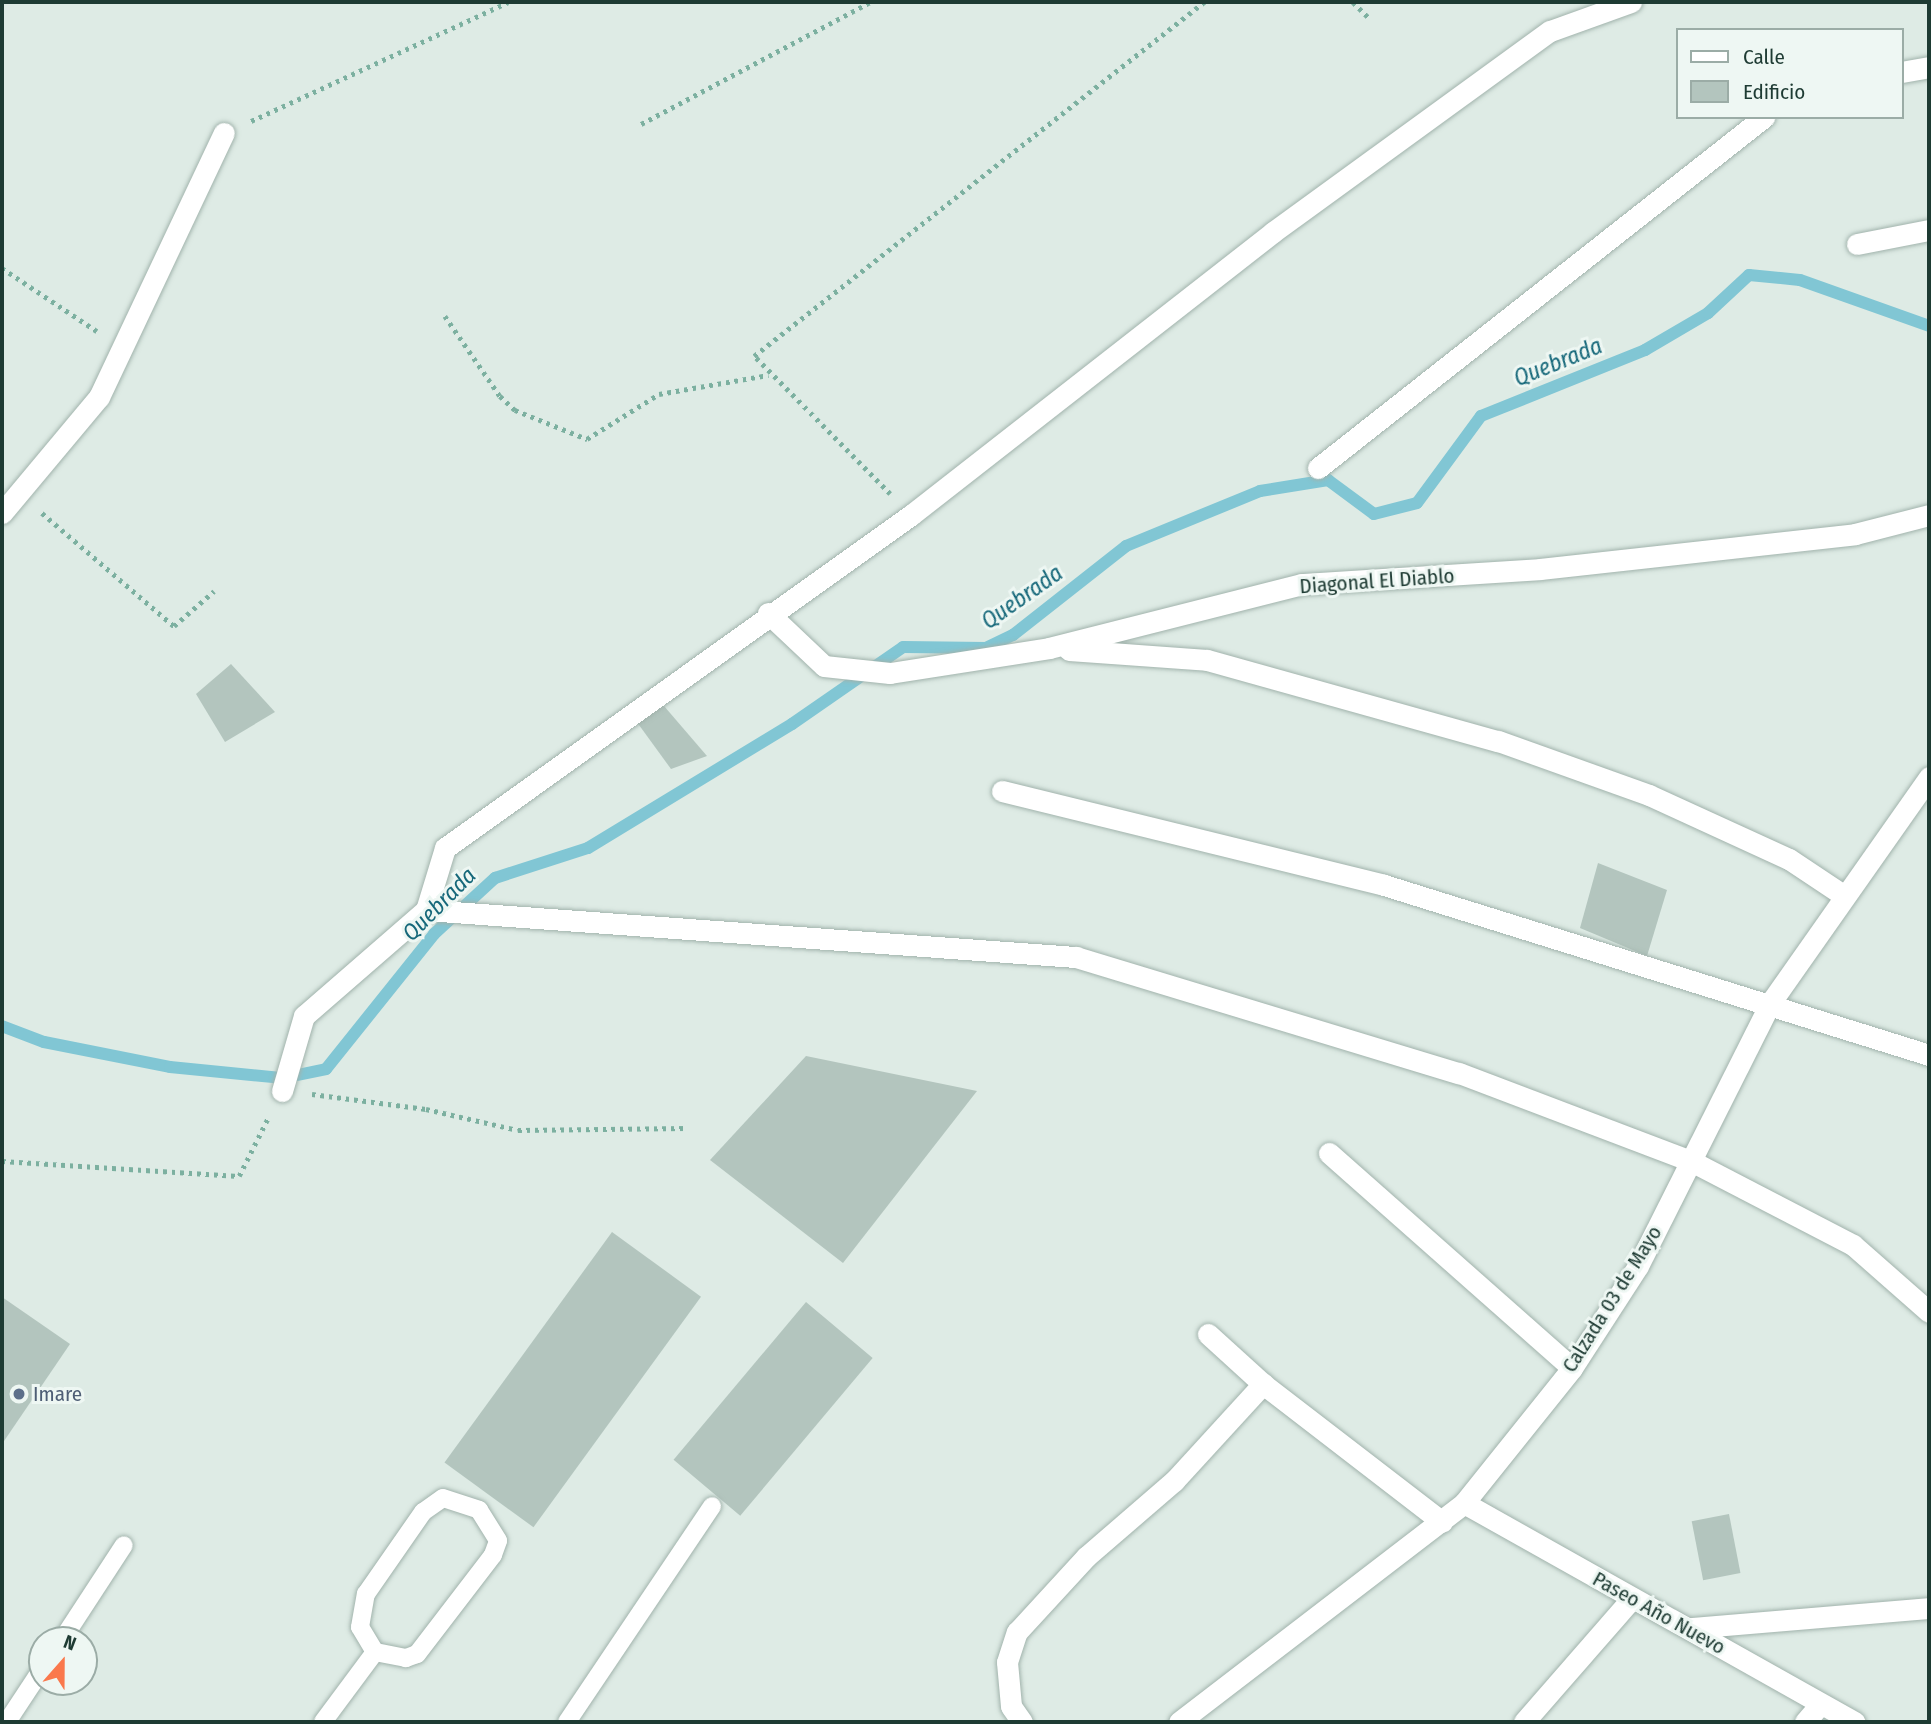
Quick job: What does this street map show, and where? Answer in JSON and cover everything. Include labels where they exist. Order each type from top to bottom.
[{"type":"street","points":[[436,910],[445,848],[768,613],[911,515],[1273,232],[1550,31],[1632,2]]},
{"type":"street","points":[[1903,72],[1929,67]]},
{"type":"street","points":[[1318,468],[1761,119]]},
{"type":"street","points":[[2,513],[21,494],[99,397],[224,133]]},
{"type":"street","points":[[1857,244],[1929,230]]},
{"type":"street","name":"Diagonal El Diablo","points":[[768,613],[824,666],[890,673],[1049,649],[1302,584],[1540,569],[1855,534],[1929,515]]},
{"type":"street","points":[[1049,649],[1207,660],[1498,741],[1649,795],[1789,859],[1843,895]]},
{"type":"street","name":"Calzada 03 de Mayo","points":[[1179,1722],[1354,1583],[1442,1522],[1464,1503],[1572,1368],[1638,1266],[1771,1002],[1843,895],[1929,777]]},
{"type":"street","points":[[1002,791],[1384,885],[1771,1002],[1929,1055]]},
{"type":"street","points":[[283,1087],[304,1016],[436,910],[1076,957],[1459,1073],[1691,1161],[1853,1245],[1929,1312]]},
{"type":"street","points":[[1329,1153],[1572,1368]]},
{"type":"street","points":[[1208,1334],[1263,1384],[1442,1522]]},
{"type":"street","points":[[1022,1722],[1011,1706],[1007,1661],[1017,1632],[1087,1556],[1174,1481],[1263,1384]]},
{"type":"street","name":"Paseo Año Nuevo","points":[[1464,1503],[1632,1598],[1691,1628],[1819,1706],[1855,1722]]},
{"type":"street","points":[[1524,1722],[1632,1598]]},
{"type":"street","points":[[1691,1628],[1929,1608]]},
{"type":"street","points":[[1805,1722],[1819,1706]]},
{"type":"lane","points":[[443,1498],[461,1500],[479,1510],[498,1541],[462,1600],[417,1654],[406,1658],[375,1653],[360,1627],[362,1608],[387,1559],[423,1512],[443,1498]]},
{"type":"lane","points":[[567,1722],[712,1506]]},
{"type":"lane","points":[[70,1626],[124,1545]]},
{"type":"lane","points":[[323,1722],[375,1653]]},
{"type":"lane","points":[[7,1722],[28,1690]]},
{"type":"path","points":[[224,133],[508,2]]},
{"type":"path","points":[[641,124],[870,2]]},
{"type":"path","points":[[911,515],[768,375],[754,356],[1204,2]]},
{"type":"path","points":[[1353,2],[1371,20]]},
{"type":"path","points":[[2,268],[121,347]]},
{"type":"path","points":[[445,316],[500,396],[515,410],[587,439],[659,394],[768,375]]},
{"type":"path","points":[[21,494],[174,626],[214,591]]},
{"type":"path","points":[[2,1161],[239,1176],[283,1087],[426,1109],[518,1130],[688,1128]]},
{"type":"building","points":[[231,664],[275,712],[225,742],[196,694]]},
{"type":"building","points":[[658,699],[707,756],[671,769],[631,714]]},
{"type":"building","points":[[1598,863],[1667,890],[1647,956],[1580,928]]},
{"type":"building","points":[[806,1056],[977,1091],[843,1263],[710,1160]]},
{"type":"building","points":[[612,1232],[701,1297],[533,1527],[444,1463]]},
{"type":"building","name":"Imare","points":[[2,1297],[70,1344],[2,1444]]},
{"type":"building","points":[[806,1302],[873,1358],[740,1516],[674,1460]]},
{"type":"building","points":[[1729,1514],[1740,1573],[1703,1580],[1692,1521]]},
{"type":"waterway","name":"Quebrada","points":[[2,1026],[44,1042],[170,1067],[283,1078],[326,1069],[434,934],[495,878],[588,848],[792,724],[903,647],[986,648],[1013,635],[1126,546],[1260,491],[1328,480],[1374,514],[1417,503],[1481,416],[1645,350],[1708,313],[1749,275],[1800,280],[1929,326]]},
{"type":"place","name":"Imare","points":[[19,1394]]}]
